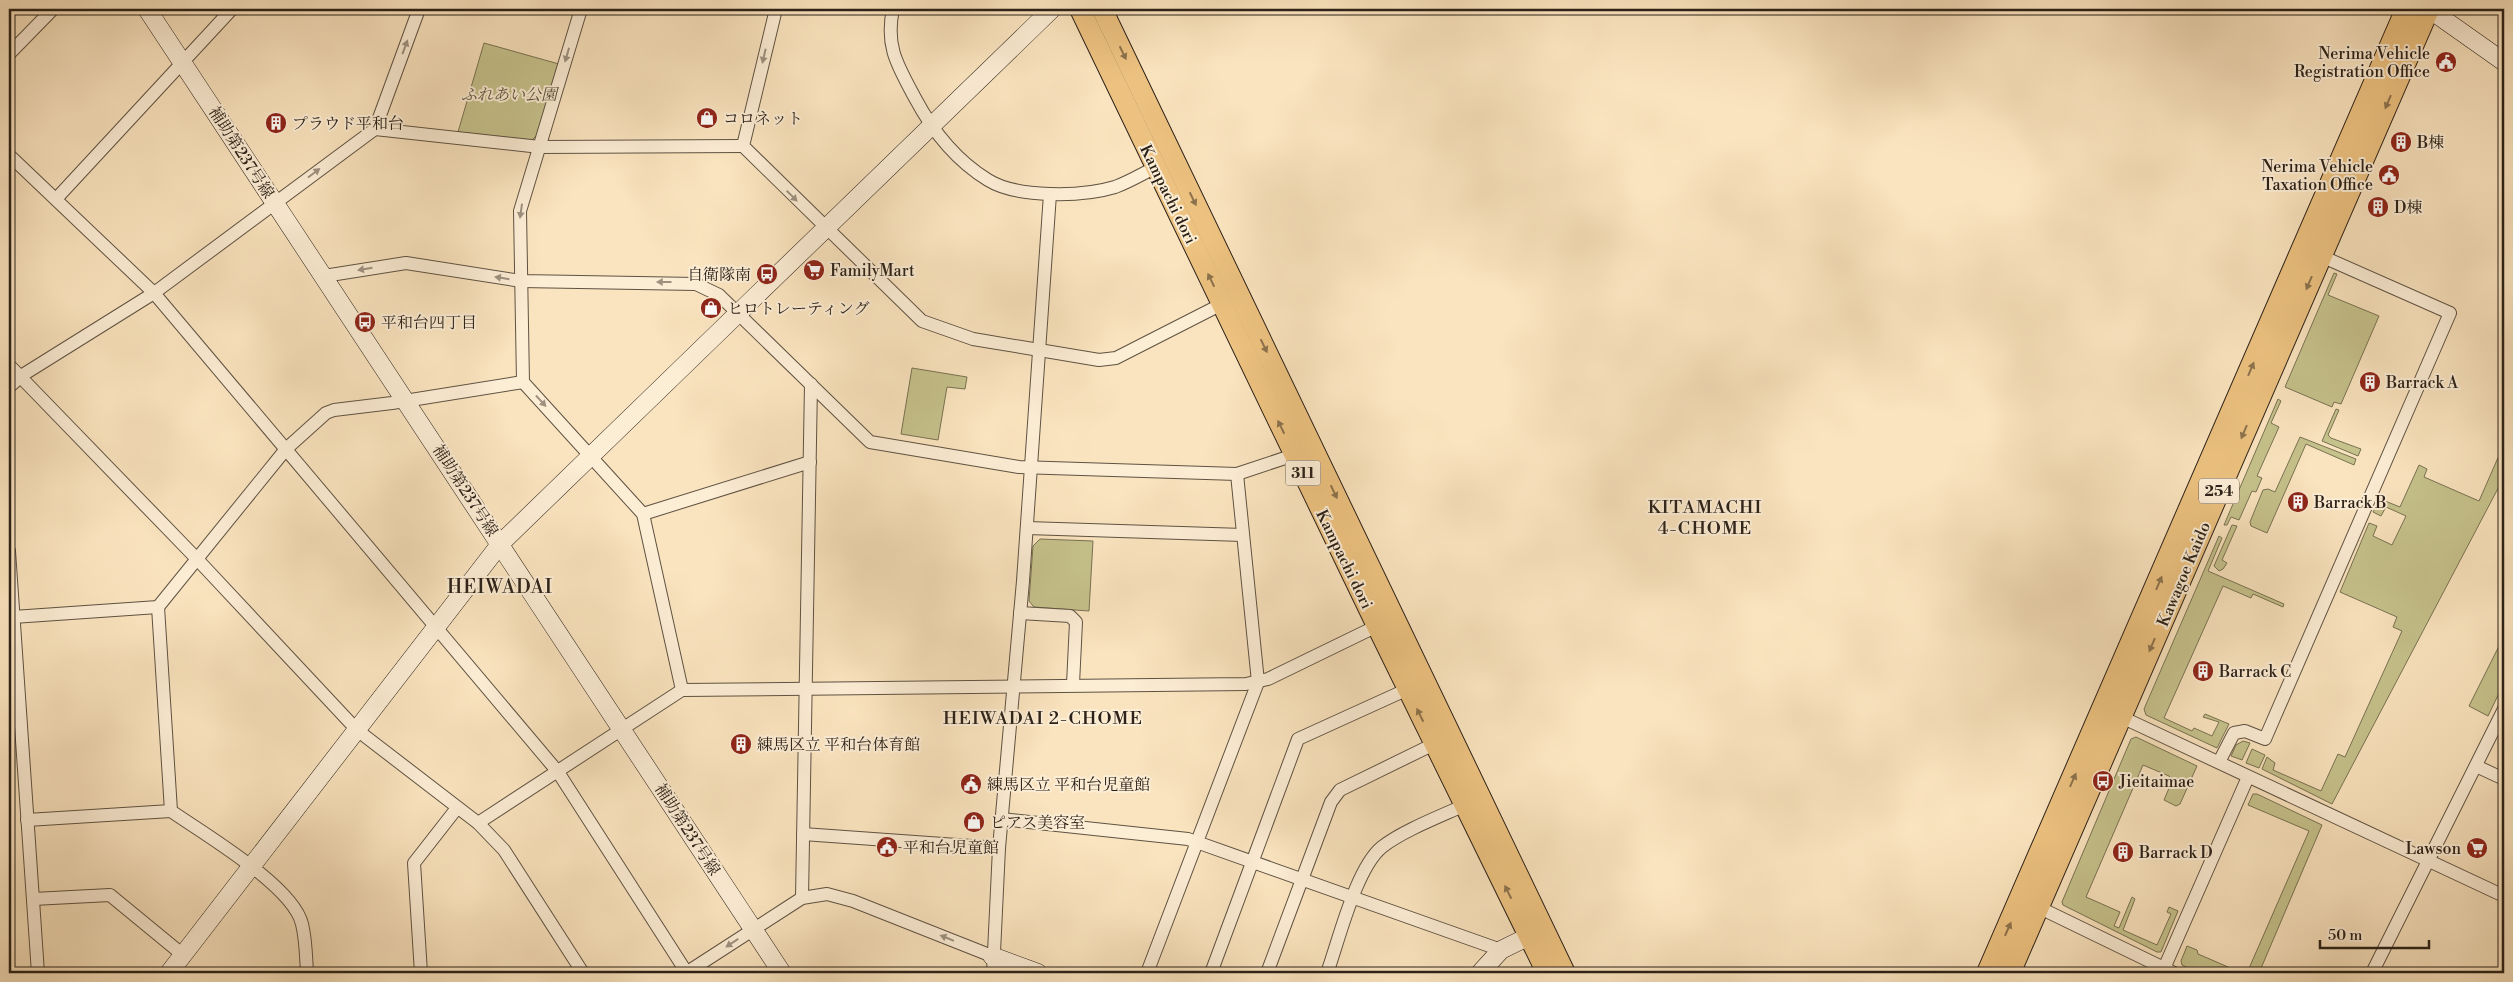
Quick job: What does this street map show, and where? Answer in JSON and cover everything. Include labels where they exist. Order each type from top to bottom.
[{"type":"highway","name":"Kawagoe Kaido","points":[[2009,973],[2038,907],[2112,713],[2407,9]]},
{"type":"highway","name":"Kawagoe Kaido","points":[[1988,973],[2112,713],[2321,256],[2428,9]]},
{"type":"main road","name":"Kampachi dori","points":[[1080,9],[1434,744],[1465,805],[1537,932],[1565,973]]},
{"type":"main road","name":"Kampachi dori","points":[[1102,9],[1537,932],[1547,973]]},
{"type":"main road","points":[[1532,973],[1537,932]]},
{"type":"main road","points":[[1537,932],[1578,973]]},
{"type":"street","points":[[9,54],[53,9]]},
{"type":"street","name":"補助第237号線","points":[[147,9],[407,400],[782,973]]},
{"type":"street","points":[[56,199],[232,9]]},
{"type":"street","points":[[9,387],[21,376],[154,293],[376,129],[419,9]]},
{"type":"street","points":[[581,9],[520,211],[523,382],[643,514],[682,690]]},
{"type":"street","points":[[743,146],[776,9]]},
{"type":"street","points":[[893,9],[890,29],[893,55],[930,126],[961,159],[988,180],[1013,189],[1050,194],[1094,192],[1116,186],[1156,168]]},
{"type":"street","points":[[169,973],[501,544],[1052,9]]},
{"type":"street","points":[[2428,9],[2504,62]]},
{"type":"street","points":[[376,129],[540,147],[743,146],[922,321],[973,339],[1099,360],[1116,358],[1222,304]]},
{"type":"street","points":[[9,154],[154,293],[437,626],[558,772],[686,973],[802,898],[827,894],[852,901],[1038,973]]},
{"type":"street","points":[[993,973],[992,956],[1001,819],[1027,528],[1050,194]]},
{"type":"street","points":[[2219,762],[2234,733],[2244,731],[2265,739],[2450,312],[2321,256]]},
{"type":"street","points":[[324,276],[406,264],[521,281],[696,284],[712,290],[812,384],[870,442],[1031,467],[1237,474],[1294,455]]},
{"type":"street","points":[[9,365],[197,559],[357,730],[478,824],[504,850],[583,973]]},
{"type":"street","points":[[171,811],[158,607],[286,449],[326,413],[334,410],[523,382]]},
{"type":"street","points":[[802,898],[808,689],[812,384]]},
{"type":"street","points":[[643,514],[810,462]]},
{"type":"street","points":[[1147,973],[1199,842],[1258,682],[1237,474]]},
{"type":"street","points":[[1027,528],[1243,535]]},
{"type":"street","points":[[9,551],[13,617],[14,716],[27,820],[38,973]]},
{"type":"street","points":[[13,617],[158,607]]},
{"type":"street","points":[[1020,613],[1070,616],[1076,622],[1073,684]]},
{"type":"street","points":[[478,824],[682,690],[1073,684],[1246,684],[1258,682],[1377,626]]},
{"type":"street","points":[[1211,973],[1298,739],[1408,689]]},
{"type":"street","points":[[2372,973],[2504,709]]},
{"type":"street","points":[[2112,713],[2504,896]]},
{"type":"street","points":[[1267,973],[1331,802],[1340,790],[1434,744]]},
{"type":"street","points":[[2476,766],[2504,779]]},
{"type":"street","points":[[2038,907],[2167,972],[2248,777]]},
{"type":"street","points":[[1327,973],[1367,864],[1390,840],[1465,805]]},
{"type":"street","points":[[421,973],[414,863],[457,808]]},
{"type":"street","points":[[27,820],[171,811],[251,867],[287,897],[302,922],[307,973]]},
{"type":"street","points":[[1001,819],[1188,838],[1500,950]]},
{"type":"street","points":[[803,834],[999,848]]},
{"type":"street","points":[[33,899],[110,895],[183,956]]},
{"type":"street","points":[[1480,973],[1500,950],[1537,932]]},
{"type":"green space","name":"ふれあい公園","points":[[484,43],[559,64],[537,135],[532,140],[458,132]]},
{"type":"green space","points":[[2334,273],[2337,274],[2328,295],[2379,316],[2341,404],[2334,402],[2332,407],[2285,387]]},
{"type":"green space","points":[[912,368],[967,377],[965,389],[947,387],[938,440],[901,434]]},
{"type":"green space","points":[[2278,399],[2281,401],[2271,423],[2279,427],[2257,476],[2262,478],[2256,492],[2252,491],[2239,520],[2231,517],[2227,525],[2224,525]]},
{"type":"green space","points":[[2336,409],[2339,410],[2328,435],[2331,438],[2361,449],[2358,456],[2322,441]]},
{"type":"green space","points":[[2300,437],[2356,459],[2354,465],[2306,444],[2267,533],[2251,526],[2250,522],[2263,490],[2268,489],[2275,492]]},
{"type":"green space","points":[[2504,444],[2504,477],[2332,804],[2262,769],[2267,757],[2275,763],[2273,770],[2321,791],[2338,754],[2345,757],[2402,631],[2393,627],[2397,617],[2340,592],[2369,523],[2377,526],[2373,536],[2392,545],[2406,516],[2386,507],[2381,516],[2373,512],[2380,499],[2400,507],[2419,465],[2427,469],[2424,477],[2479,501]]},
{"type":"green space","points":[[2232,525],[2237,526],[2222,560],[2227,563],[2219,571],[2214,566]]},
{"type":"green space","points":[[2219,536],[2222,538],[2208,571],[2284,604],[2283,607],[2253,594],[2251,598],[2223,586],[2164,718],[2192,731],[2194,728],[2212,736],[2219,722],[2203,717],[2205,714],[2229,724],[2217,748],[2146,715],[2144,709]]},
{"type":"green space","points":[[1040,539],[1093,541],[1089,611],[1034,607],[1029,601],[1033,546]]},
{"type":"green space","points":[[2500,644],[2504,646],[2504,683],[2488,716],[2469,706]]},
{"type":"green space","points":[[2136,737],[2197,766],[2180,804],[2176,806],[2164,800],[2172,781],[2169,776],[2143,765],[2086,897],[2120,912],[2114,926],[2119,928],[2132,897],[2135,899],[2123,930],[2157,945],[2171,914],[2167,912],[2169,907],[2178,911],[2161,952],[2157,952],[2063,905],[2062,902],[2131,739]]},
{"type":"green space","points":[[2243,741],[2250,743],[2242,760],[2231,756],[2236,745]]},
{"type":"green space","points":[[2252,749],[2265,755],[2259,768],[2246,763]]},
{"type":"green space","points":[[2253,794],[2257,794],[2322,825],[2259,973],[2247,973],[2309,831],[2248,805]]},
{"type":"green space","points":[[2187,946],[2197,950],[2198,954],[2242,973],[2199,973],[2182,965],[2181,961]]},
{"type":"place","name":"Nerima Vehicle Registration Office","points":[[2446,62]]},
{"type":"place","name":"コロネット","points":[[707,118]]},
{"type":"place","name":"プラウド平和台","points":[[276,123]]},
{"type":"place","name":"B棟","points":[[2401,142]]},
{"type":"place","name":"Nerima Vehicle Taxation Office","points":[[2389,175]]},
{"type":"place","name":"D棟","points":[[2378,207]]},
{"type":"place","name":"FamilyMart","points":[[814,270]]},
{"type":"place","name":"自衛隊南","points":[[767,274]]},
{"type":"place","name":"ヒロトレーティング","points":[[711,308]]},
{"type":"place","name":"平和台四丁目","points":[[365,322]]},
{"type":"place","name":"Barrack A","points":[[2370,382]]},
{"type":"place","name":"Barrack B","points":[[2298,502]]},
{"type":"place","name":"Barrack C","points":[[2203,671]]},
{"type":"place","name":"練馬区立 平和台体育館","points":[[741,744]]},
{"type":"place","name":"Jieitaimae","points":[[2103,781]]},
{"type":"place","name":"練馬区立 平和台児童館","points":[[971,784]]},
{"type":"place","name":"ピアス美容室","points":[[974,822]]},
{"type":"place","name":"平和台児童館","points":[[887,847]]},
{"type":"place","name":"Lawson","points":[[2477,848]]},
{"type":"place","name":"Barrack D","points":[[2123,852]]},
{"type":"district","name":"KITAMACHI 4-CHOME","points":[[1705,517]]},
{"type":"district","name":"HEIWADAI","points":[[500,586]]},
{"type":"district","name":"HEIWADAI 2-CHOME","points":[[1043,718]]}]
